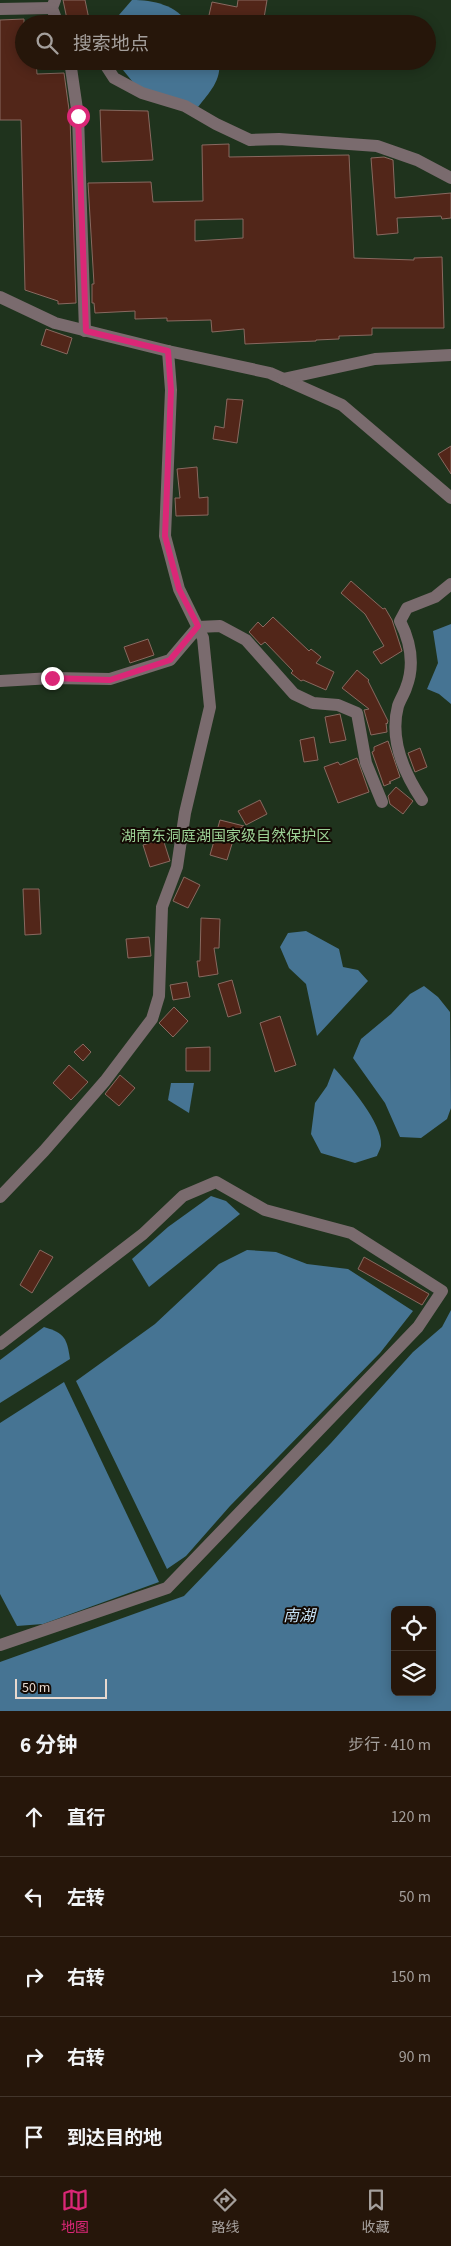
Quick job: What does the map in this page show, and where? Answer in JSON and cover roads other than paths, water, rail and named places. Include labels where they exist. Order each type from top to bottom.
[{"type":"street","points":[[0,9],[53,4]]},
{"type":"street","points":[[71,70],[78,116],[86,331]]},
{"type":"street","points":[[109,70],[114,78],[142,93],[185,106],[216,124],[250,140],[279,139],[377,146],[417,160],[451,178]]},
{"type":"street","points":[[0,298],[55,323],[168,351],[270,373],[342,405],[451,498]]},
{"type":"street","points":[[0,1197],[44,1151],[105,1081],[152,1018],[159,996],[162,907],[177,867],[185,813],[210,707],[204,638],[179,589],[165,536],[171,390],[168,351]]},
{"type":"street","points":[[283,379],[375,359],[451,355]]},
{"type":"street","points":[[422,800],[409,780],[397,751],[398,706],[407,687],[412,663],[409,640],[400,622],[407,608],[435,597],[451,584]]},
{"type":"street","points":[[0,681],[52,678],[110,680],[170,660],[198,626]]},
{"type":"street","points":[[198,626],[220,626],[246,640],[294,694],[313,702],[338,705],[357,714],[366,763],[382,802]]},
{"type":"street","points":[[0,1344],[143,1234],[182,1196],[216,1182],[265,1210],[351,1233],[442,1291],[418,1327],[167,1588],[0,1646]]},
{"type":"water","points":[[132,0],[164,5],[180,15],[119,15]]},
{"type":"water","points":[[123,70],[219,70],[214,86],[198,107],[136,86]]},
{"type":"water","points":[[451,624],[451,704],[439,694],[427,689],[438,663],[433,631]]},
{"type":"water","points":[[306,931],[339,949],[343,967],[358,970],[368,981],[317,1036],[306,984],[289,968],[280,947],[288,933]]},
{"type":"water","points":[[424,986],[438,997],[450,1012],[451,1108],[447,1119],[421,1138],[400,1137],[385,1103],[353,1058],[361,1039],[391,1014],[410,994]]},
{"type":"water","points":[[334,1068],[348,1083],[371,1115],[380,1136],[381,1145],[377,1156],[355,1163],[321,1153],[311,1134],[315,1103],[327,1086]]},
{"type":"water","points":[[171,1083],[194,1083],[189,1113],[168,1100]]},
{"type":"water","points":[[211,1196],[226,1201],[240,1214],[149,1287],[132,1259],[168,1227]]},
{"type":"water","points":[[247,1250],[276,1252],[307,1264],[348,1269],[413,1311],[380,1353],[230,1506],[186,1556],[167,1569],[76,1381],[155,1324],[219,1264]]},
{"type":"water","name":"南湖","points":[[451,1310],[451,1711],[0,1711],[0,1662],[184,1596],[331,1443],[413,1352],[442,1327]]},
{"type":"water","points":[[44,1327],[61,1334],[68,1346],[70,1359],[0,1403],[0,1360]]},
{"type":"water","points":[[64,1382],[159,1582],[43,1624],[17,1626],[0,1594],[0,1423]]},
{"type":"park label","name":"湖南东洞庭湖国家级自然保护区","points":[[226,836]]}]
